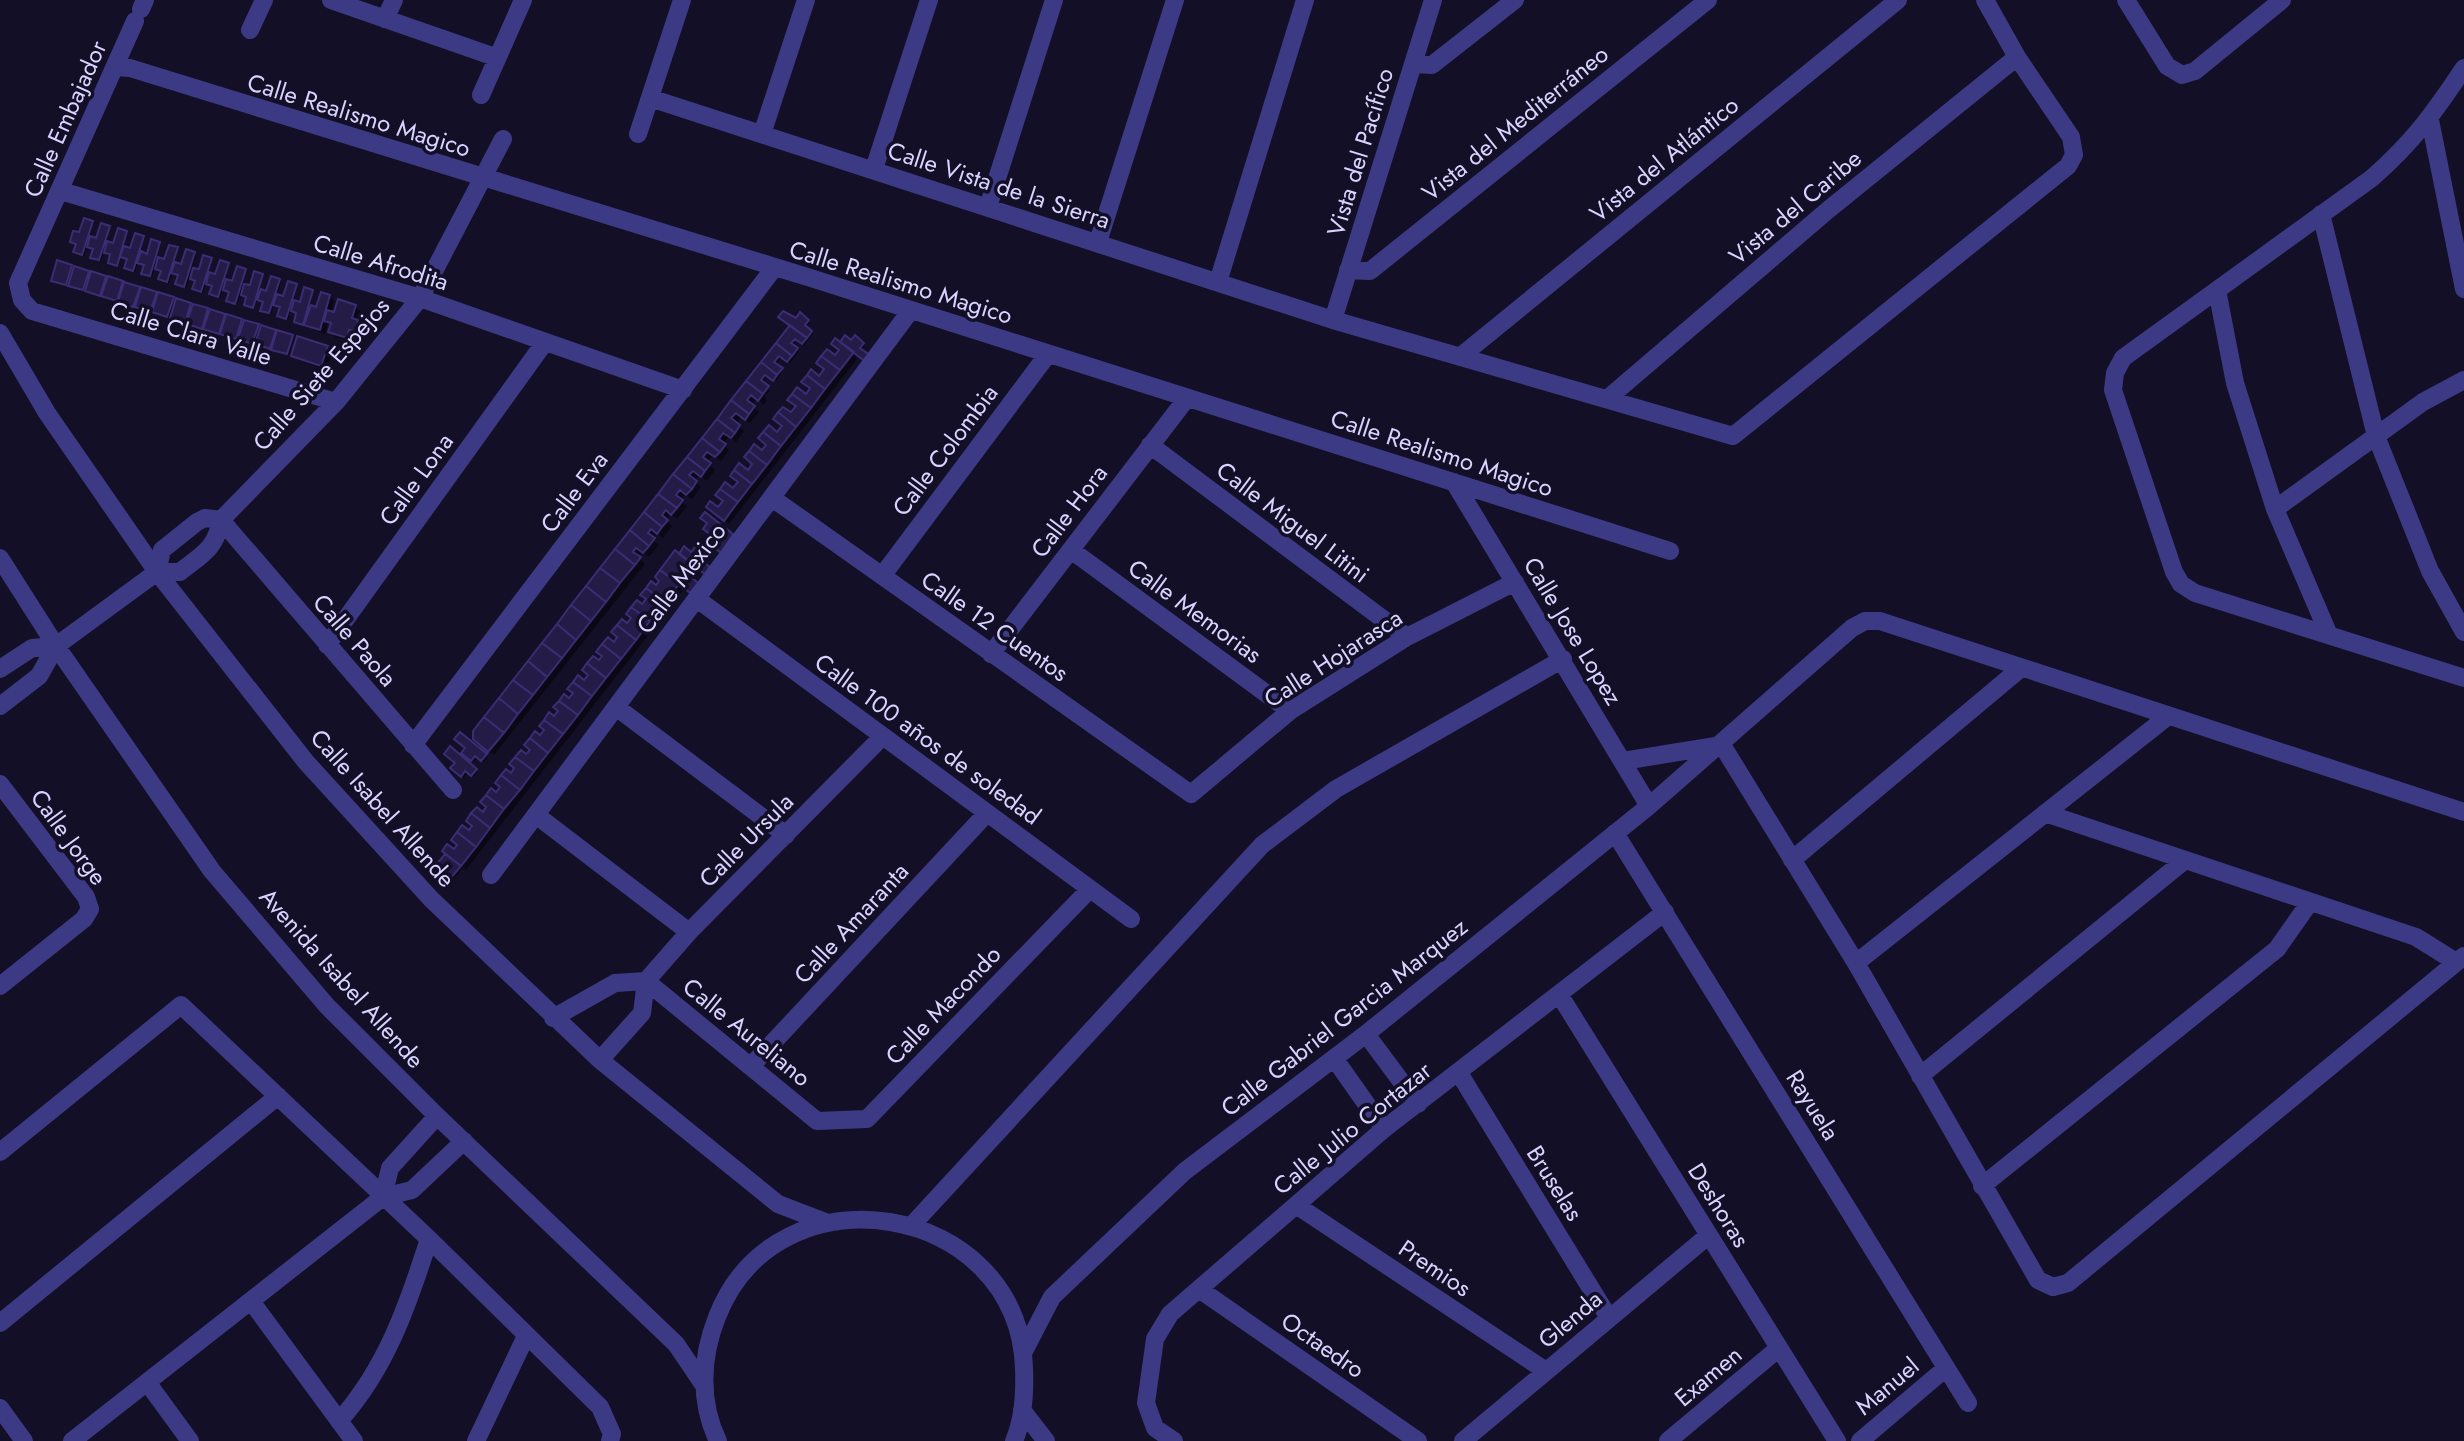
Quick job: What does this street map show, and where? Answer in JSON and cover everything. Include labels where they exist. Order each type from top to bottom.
[{"type":"street","points":[[250,30],[264,0]]},
{"type":"street","points":[[331,0],[495,57]]},
{"type":"street","points":[[385,19],[394,0]]},
{"type":"street","points":[[481,95],[495,57],[523,0]]},
{"type":"street","points":[[638,134],[682,0]]},
{"type":"street","points":[[762,134],[806,0]]},
{"type":"street","points":[[874,169],[929,0]]},
{"type":"street","points":[[988,206],[1054,0]]},
{"type":"street","points":[[1098,243],[1175,0]]},
{"type":"street","points":[[1218,282],[1305,0]]},
{"type":"street","name":"Vista del Pacífico","points":[[1333,320],[1433,0]]},
{"type":"street","points":[[1413,64],[1432,65],[1515,0]]},
{"type":"street","name":"Vista del Mediterráneo","points":[[1349,270],[1370,271],[1708,0]]},
{"type":"street","name":"Vista del Atlántico","points":[[1461,356],[1898,0]]},
{"type":"street","points":[[1985,0],[2017,57]]},
{"type":"street","points":[[2126,0],[2167,66],[2182,75],[2194,71],[2282,0]]},
{"type":"street","name":"Calle Embajador","points":[[32,310],[22,300],[18,283],[140,10]]},
{"type":"street","name":"Calle Vista de la Sierra","points":[[650,98],[1333,320],[1733,436],[2068,166],[2074,155],[2071,136],[2017,57]]},
{"type":"street","name":"Vista del Caribe","points":[[1607,399],[1828,210],[2017,57]]},
{"type":"street","name":"Calle Realismo Magico","points":[[116,67],[130,68],[912,310],[1670,551]]},
{"type":"street","points":[[2464,68],[2430,120],[2406,149],[2123,358],[2115,373],[2113,390],[2174,572],[2181,584],[2195,593],[2464,678]]},
{"type":"street","points":[[2430,120],[2464,289]]},
{"type":"street","name":"Calle Siete Espejos","points":[[56,646],[157,572],[180,572],[213,546],[218,538],[221,520],[336,402],[420,298],[503,139]]},
{"type":"street","name":"Calle Afrodita","points":[[61,191],[420,298],[683,390]]},
{"type":"street","points":[[2321,214],[2376,436],[2430,570],[2464,632]]},
{"type":"street","name":"Calle Eva","points":[[413,745],[774,268]]},
{"type":"street","points":[[2217,290],[2235,383],[2275,509],[2329,635]]},
{"type":"street","name":"Calle Clara Valle","points":[[32,310],[336,402]]},
{"type":"street","name":"Calle Mexico","points":[[491,875],[912,310]]},
{"type":"street","name":"Calle Isabel Allende","points":[[0,333],[47,413],[157,572],[306,762],[430,899],[600,1060],[778,1204],[825,1222]]},
{"type":"street","name":"Calle Lona","points":[[327,645],[545,342]]},
{"type":"street","name":"Calle Colombia","points":[[882,576],[1048,354]]},
{"type":"street","points":[[2275,509],[2423,402],[2464,380]]},
{"type":"street","name":"Calle Hora","points":[[992,654],[1186,398]]},
{"type":"street","name":"Calle Miguel Litini","points":[[1150,445],[1407,637]]},
{"type":"street","name":"Calle Jose Lopez","points":[[1454,482],[1563,659],[1649,806]]},
{"type":"street","name":"Calle 12 Cuentos","points":[[772,498],[1191,794]]},
{"type":"street","name":"Calle Siete Espejos","points":[[157,572],[162,550],[197,522],[205,518],[221,520]]},
{"type":"street","name":"Calle Paola","points":[[221,520],[453,790]]},
{"type":"street","name":"Calle Memorias","points":[[1071,550],[1290,711]]},
{"type":"street","name":"Avenida Isabel Allende","points":[[0,558],[56,646],[212,871],[327,1006],[437,1116],[676,1344],[703,1384]]},
{"type":"street","name":"Calle Hojarasca","points":[[1191,794],[1290,711],[1407,637],[1515,582]]},
{"type":"street","name":"Calle 100 años de soledad","points":[[696,599],[1131,919]]},
{"type":"street","name":"Calle Gabriel Garcia Marquez","points":[[1024,1351],[1052,1297],[1185,1171],[1366,1034],[1649,806],[1722,745],[1852,628],[1865,621],[1880,621],[2021,668]]},
{"type":"street","points":[[0,669],[32,648],[56,646]]},
{"type":"street","points":[[3,697],[39,676],[56,646]]},
{"type":"street","points":[[912,1225],[1262,845],[1336,789],[1563,659]]},
{"type":"street","points":[[1792,860],[2021,668],[2464,812]]},
{"type":"street","points":[[615,707],[786,835]]},
{"type":"street","points":[[1856,962],[2167,717]]},
{"type":"street","name":"Calle Ursula","points":[[646,981],[689,932],[884,736]]},
{"type":"street","points":[[1623,761],[1722,745],[1856,962],[2038,1280],[2053,1287],[2068,1283],[2460,959],[2416,937],[2045,813]]},
{"type":"street","name":"Calle Jorge","points":[[0,784],[86,897],[90,909],[84,919],[0,986]]},
{"type":"street","name":"Calle Amaranta","points":[[751,1066],[987,813]]},
{"type":"street","points":[[536,815],[689,932]]},
{"type":"street","name":"Rayuela","points":[[1615,832],[1968,1403]]},
{"type":"street","points":[[1920,1076],[2185,860]]},
{"type":"street","name":"Calle Macondo","points":[[817,1121],[867,1119],[1090,889]]},
{"type":"street","points":[[1982,1186],[2277,949],[2310,902]]},
{"type":"street","name":"Calle Julio Cortazar","points":[[1174,1441],[1155,1428],[1146,1402],[1155,1339],[1170,1314],[1384,1129],[1665,912]]},
{"type":"street","points":[[554,1018],[615,983],[646,981],[642,1013],[600,1060]]},
{"type":"street","name":"Calle Aureliano","points":[[646,981],[817,1121]]},
{"type":"street","name":"Deshoras","points":[[1559,994],[1837,1441]]},
{"type":"street","points":[[0,1152],[181,1005],[429,1239],[600,1407],[612,1434],[610,1441]]},
{"type":"street","points":[[1366,1034],[1418,1104]]},
{"type":"street","points":[[1334,1058],[1384,1129]]},
{"type":"street","name":"Bruselas","points":[[1459,1073],[1609,1318]]},
{"type":"street","points":[[0,1323],[278,1096]]},
{"type":"street","points":[[383,1197],[390,1168],[437,1116]]},
{"type":"street","points":[[72,1441],[383,1197],[412,1190],[464,1142]]},
{"type":"street","name":"Premios","points":[[1296,1205],[1546,1371]]},
{"type":"street","points":[[718,1441],[711,1427],[703,1384],[708,1340],[723,1300],[750,1265],[785,1238],[825,1222],[869,1217],[912,1225],[952,1244],[986,1272],[1010,1309],[1024,1351],[1026,1395],[1014,1441]]},
{"type":"street","name":"Glenda","points":[[1463,1441],[1709,1235]]},
{"type":"street","points":[[339,1421],[364,1394],[384,1358],[402,1318],[429,1239]]},
{"type":"street","name":"Octaedro","points":[[1199,1289],[1418,1441]]},
{"type":"street","points":[[251,1301],[354,1441]]},
{"type":"street","points":[[476,1441],[526,1336]]},
{"type":"street","name":"Examen","points":[[1668,1441],[1779,1348]]},
{"type":"street","name":"Manuel","points":[[1860,1441],[1946,1368]]},
{"type":"street","points":[[147,1382],[190,1441]]},
{"type":"street","points":[[0,1408],[24,1441]]},
{"type":"street","points":[[1022,1410],[1046,1441]]},
{"type":"building","points":[[84,218],[93,221],[82,255],[73,252],[76,244],[70,242],[73,231],[79,232]]},
{"type":"building","points":[[101,223],[110,226],[99,260],[90,258],[93,249],[87,247],[90,236],[96,238]]},
{"type":"building","points":[[118,228],[127,231],[117,266],[108,263],[110,254],[104,253],[107,241],[113,243]]},
{"type":"building","points":[[135,233],[144,236],[133,271],[124,268],[127,259],[120,257],[124,246],[130,248]]},
{"type":"building","points":[[151,239],[160,242],[150,276],[141,274],[144,265],[137,263],[141,251],[147,254]]},
{"type":"building","points":[[169,245],[178,247],[167,282],[158,279],[161,271],[155,269],[158,257],[164,259]]},
{"type":"building","points":[[186,249],[195,252],[184,287],[175,284],[178,275],[171,273],[175,262],[181,264]]},
{"type":"building","points":[[203,255],[212,258],[201,292],[192,289],[195,281],[190,279],[193,268],[199,269]]},
{"type":"building","points":[[57,260],[72,265],[66,285],[51,281]]},
{"type":"building","points":[[220,260],[229,263],[218,297],[209,294],[212,286],[206,284],[209,272],[215,274]]},
{"type":"building","points":[[74,266],[89,271],[83,290],[68,286]]},
{"type":"building","points":[[237,266],[246,269],[235,304],[226,301],[229,292],[223,290],[226,279],[232,281]]},
{"type":"building","points":[[91,271],[106,276],[100,296],[85,291]]},
{"type":"building","points":[[254,271],[263,274],[253,308],[244,305],[246,297],[241,295],[244,284],[250,285]]},
{"type":"building","points":[[108,276],[123,281],[117,301],[101,296]]},
{"type":"building","points":[[271,276],[280,279],[269,313],[260,311],[263,302],[257,300],[261,289],[266,291]]},
{"type":"building","points":[[288,281],[297,284],[286,319],[277,316],[280,307],[273,305],[277,294],[283,296]]},
{"type":"building","points":[[124,282],[140,287],[133,307],[118,302]]},
{"type":"building","points":[[141,287],[157,292],[150,312],[135,307]]},
{"type":"building","points":[[304,287],[313,290],[303,325],[294,322],[296,313],[291,311],[294,300],[300,302]]},
{"type":"building","points":[[158,292],[174,297],[167,317],[152,312]]},
{"type":"building","points":[[321,292],[330,295],[320,330],[304,325],[311,305],[316,307]]},
{"type":"building","points":[[176,298],[191,303],[185,323],[170,318]]},
{"type":"building","points":[[338,299],[356,305],[352,318],[358,320],[355,331],[349,330],[347,338],[328,332],[331,323],[324,321],[327,310],[334,312]]},
{"type":"building","points":[[193,304],[208,308],[202,329],[186,324]]},
{"type":"building","points":[[210,309],[225,314],[219,334],[203,329]]},
{"type":"building","points":[[783,311],[796,318],[800,312],[809,320],[805,325],[812,331],[807,338],[778,317]]},
{"type":"building","points":[[226,314],[242,319],[236,339],[220,334]]},
{"type":"building","points":[[244,320],[259,324],[252,344],[238,339]]},
{"type":"building","points":[[261,325],[276,330],[270,349],[255,344]]},
{"type":"building","points":[[790,325],[807,338],[802,344],[795,339],[791,343],[798,348],[792,356],[776,343]]},
{"type":"building","points":[[277,330],[293,335],[287,354],[271,350]]},
{"type":"building","points":[[845,335],[851,340],[855,335],[864,343],[860,348],[871,356],[867,363],[840,342]]},
{"type":"building","points":[[297,336],[328,346],[321,366],[291,356]]},
{"type":"building","points":[[835,338],[854,352],[840,370],[821,356],[827,349],[835,355],[839,350],[831,344]]},
{"type":"building","points":[[776,343],[792,356],[787,362],[779,356],[774,362],[783,368],[777,375],[761,362]]},
{"type":"building","points":[[821,356],[840,370],[825,389],[807,375],[811,369],[819,376],[824,369],[816,363]]},
{"type":"building","points":[[761,362],[777,375],[773,381],[765,375],[761,380],[769,386],[763,394],[746,381]]},
{"type":"building","points":[[807,375],[825,389],[811,408],[792,394],[797,387],[806,394],[810,388],[801,382]]},
{"type":"building","points":[[746,381],[763,394],[758,401],[751,395],[747,400],[755,406],[749,414],[731,400]]},
{"type":"building","points":[[792,394],[811,408],[796,427],[778,412],[783,407],[791,412],[796,406],[787,400]]},
{"type":"building","points":[[731,400],[749,414],[745,420],[736,413],[731,418],[740,425],[735,433],[717,419]]},
{"type":"building","points":[[778,412],[796,427],[781,446],[763,432],[769,425],[777,432],[782,426],[773,419]]},
{"type":"building","points":[[717,419],[735,433],[731,438],[723,433],[719,439],[726,444],[720,452],[702,438]]},
{"type":"building","points":[[763,432],[781,446],[767,465],[749,451],[754,444],[762,450],[766,445],[758,438]]},
{"type":"building","points":[[702,438],[720,452],[715,457],[707,452],[703,457],[711,463],[705,471],[687,457]]},
{"type":"building","points":[[749,451],[767,465],[752,484],[734,470],[739,463],[748,470],[752,464],[744,457]]},
{"type":"building","points":[[687,457],[705,471],[701,477],[693,471],[689,475],[697,481],[692,489],[673,474]]},
{"type":"building","points":[[734,470],[752,484],[738,502],[720,489],[725,482],[733,488],[738,482],[730,476]]},
{"type":"building","points":[[673,474],[692,489],[686,495],[680,490],[676,495],[683,500],[677,508],[658,494]]},
{"type":"building","points":[[720,489],[738,502],[724,521],[706,507],[710,501],[718,507],[723,501],[715,495]]},
{"type":"building","points":[[658,494],[677,508],[671,515],[666,510],[662,515],[668,520],[662,527],[644,512]]},
{"type":"building","points":[[644,512],[662,527],[657,534],[651,529],[648,533],[655,538],[649,546],[630,530]]},
{"type":"building","points":[[705,512],[733,534],[721,553],[707,542],[712,536],[703,529],[707,523],[700,518]]},
{"type":"building","points":[[630,530],[649,546],[643,553],[636,548],[633,552],[641,557],[635,565],[615,549]]},
{"type":"building","points":[[684,546],[691,552],[695,547],[704,554],[700,559],[711,568],[706,575],[679,554]]},
{"type":"building","points":[[615,549],[635,565],[620,583],[600,568]]},
{"type":"building","points":[[675,550],[694,565],[679,584],[660,570]]},
{"type":"building","points":[[600,568],[620,583],[606,602],[586,586]]},
{"type":"building","points":[[660,570],[679,584],[665,602],[646,588],[651,581],[656,585],[659,581],[655,577]]},
{"type":"building","points":[[689,575],[698,583],[690,593],[681,585]]},
{"type":"building","points":[[586,586],[606,602],[591,621],[571,605]]},
{"type":"building","points":[[646,588],[665,602],[650,621],[631,607],[637,600],[642,604],[646,599],[640,595]]},
{"type":"building","points":[[571,605],[591,621],[576,640],[557,624]]},
{"type":"building","points":[[631,607],[650,621],[636,640],[617,625],[622,619],[627,623],[631,618],[626,614]]},
{"type":"building","points":[[557,624],[576,640],[562,658],[542,643]]},
{"type":"building","points":[[617,625],[636,640],[621,659],[602,644],[608,637],[614,642],[617,637],[611,632]]},
{"type":"building","points":[[542,643],[562,658],[547,677],[528,661]]},
{"type":"building","points":[[602,644],[621,659],[606,678],[587,663],[593,656],[599,660],[602,656],[596,652]]},
{"type":"building","points":[[528,661],[547,677],[533,695],[513,680]]},
{"type":"building","points":[[587,663],[606,678],[592,696],[573,682],[578,675],[584,680],[588,675],[582,670]]},
{"type":"building","points":[[513,680],[533,695],[518,714],[499,698]]},
{"type":"building","points":[[573,682],[592,696],[578,715],[559,701],[564,694],[569,698],[573,693],[567,689]]},
{"type":"building","points":[[499,698],[518,714],[504,733],[484,717]]},
{"type":"building","points":[[559,701],[578,715],[563,734],[544,720],[549,712],[554,716],[558,711],[553,707]]},
{"type":"building","points":[[484,717],[504,733],[488,752],[473,739],[473,731]]},
{"type":"building","points":[[544,720],[563,734],[548,753],[530,738],[535,731],[540,735],[544,730],[539,726]]},
{"type":"building","points":[[460,732],[487,754],[481,761],[475,756],[471,761],[461,753],[465,748],[454,739]]},
{"type":"building","points":[[530,738],[548,753],[534,771],[515,757],[521,750],[526,754],[530,750],[524,745]]},
{"type":"building","points":[[450,746],[477,769],[471,776],[465,771],[461,777],[450,768],[455,763],[444,754]]},
{"type":"building","points":[[515,757],[534,771],[520,790],[501,775],[506,769],[511,773],[514,768],[509,764]]},
{"type":"building","points":[[501,775],[520,790],[504,809],[486,795],[491,788],[496,792],[500,787],[495,783]]},
{"type":"building","points":[[486,795],[504,809],[490,828],[471,813],[477,807],[483,812],[486,807],[480,802]]},
{"type":"building","points":[[471,813],[490,828],[476,847],[457,832],[462,825],[469,830],[472,826],[466,821]]},
{"type":"building","points":[[457,832],[476,847],[461,866],[442,851],[447,844],[454,849],[457,845],[451,840]]},
{"type":"building","points":[[445,854],[461,866],[451,878],[435,866]]}]
